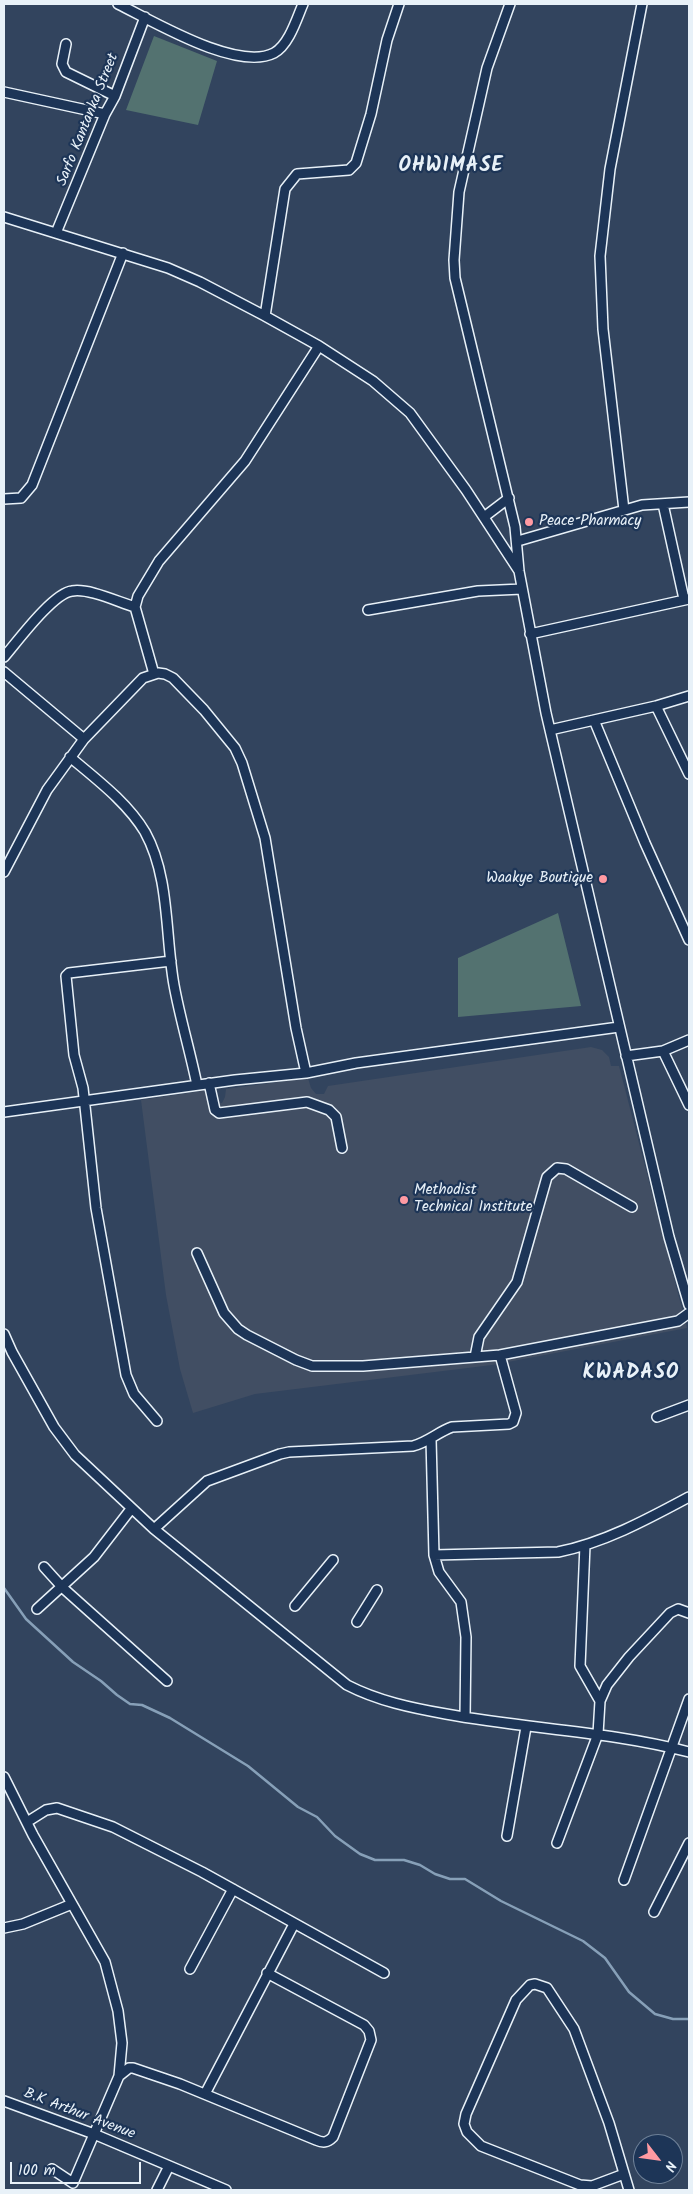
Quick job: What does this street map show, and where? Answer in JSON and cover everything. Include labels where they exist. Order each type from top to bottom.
[{"type":"street","points":[[118,4],[202,45],[238,56],[260,58],[276,52],[284,44],[303,4]]},
{"type":"street","points":[[265,316],[285,189],[297,174],[349,170],[356,163],[371,114],[387,40],[399,4]]},
{"type":"street","points":[[510,4],[487,68],[459,192],[454,260],[456,278],[518,540],[519,571],[550,730],[669,1237],[689,1304]]},
{"type":"street","points":[[624,510],[603,329],[600,256],[610,169],[642,4]]},
{"type":"street","name":"Sarfo Kantanka Street","points":[[56,233],[105,114],[115,96],[145,17]]},
{"type":"street","points":[[66,44],[62,64],[66,72],[115,96]]},
{"type":"street","points":[[4,92],[105,114]]},
{"type":"street","points":[[4,217],[123,252],[200,282],[319,346],[373,381],[410,413],[484,517],[519,571]]},
{"type":"street","points":[[4,499],[20,498],[32,485],[123,252]]},
{"type":"street","points":[[154,674],[135,607],[138,596],[159,561],[245,461],[319,346]]},
{"type":"street","points":[[484,517],[509,498]]},
{"type":"street","points":[[518,540],[624,510],[642,506],[689,502]]},
{"type":"street","points":[[530,634],[687,599],[663,504]]},
{"type":"street","points":[[368,610],[478,591],[522,588]]},
{"type":"street","points":[[4,657],[57,597],[71,590],[84,591],[135,607]]},
{"type":"street","points":[[4,672],[84,739]]},
{"type":"street","points":[[4,872],[47,790],[84,739],[143,678],[154,674],[166,674],[173,678],[204,710],[235,748],[242,763],[265,838],[296,1028],[306,1073]]},
{"type":"street","points":[[550,730],[656,706],[689,696]]},
{"type":"street","points":[[656,706],[689,774]]},
{"type":"street","points":[[594,720],[645,843],[689,940]]},
{"type":"street","points":[[70,758],[105,786],[122,803],[144,831],[153,850],[162,884],[174,985],[197,1085]]},
{"type":"street","points":[[157,1421],[134,1394],[126,1374],[96,1208],[83,1088],[74,1055],[66,975],[69,973],[171,961]]},
{"type":"street","points":[[4,1112],[209,1083],[306,1073],[356,1063],[619,1027]]},
{"type":"street","points":[[626,1056],[663,1051],[689,1040]]},
{"type":"street","points":[[663,1051],[689,1105]]},
{"type":"street","points":[[209,1083],[215,1110],[219,1112],[307,1102],[329,1110],[336,1117],[342,1148]]},
{"type":"street","points":[[475,1357],[477,1341],[481,1333],[517,1282],[547,1177],[557,1168],[566,1169],[632,1206]]},
{"type":"street","points":[[197,1253],[224,1313],[230,1321],[248,1335],[305,1364],[364,1366],[500,1355],[678,1322],[689,1313]]},
{"type":"street","points":[[4,1334],[16,1362],[64,1442],[131,1509],[154,1529],[347,1686],[376,1698],[465,1718],[526,1727],[598,1734],[689,1752]]},
{"type":"street","points":[[154,1529],[206,1481],[280,1454],[288,1452],[413,1446],[452,1428],[509,1424],[513,1422],[516,1413],[500,1355]]},
{"type":"street","points":[[657,1418],[689,1405]]},
{"type":"street","points":[[431,1439],[434,1555],[439,1572],[461,1602],[466,1637],[465,1718]]},
{"type":"street","points":[[434,1555],[558,1552],[584,1545],[648,1519],[689,1497]]},
{"type":"street","points":[[37,1610],[63,1588],[98,1552],[131,1509]]},
{"type":"street","points":[[584,1545],[580,1666],[600,1701]]},
{"type":"street","points":[[295,1606],[333,1560]]},
{"type":"street","points":[[44,1567],[63,1588],[167,1681]]},
{"type":"street","points":[[357,1622],[377,1590]]},
{"type":"street","points":[[557,1843],[598,1734],[600,1701],[612,1678],[670,1613],[678,1609],[689,1614]]},
{"type":"street","points":[[624,1880],[689,1699]]},
{"type":"street","points":[[507,1836],[526,1727]]},
{"type":"street","points":[[4,1777],[26,1822],[105,1962],[112,1981],[122,2043],[119,2076],[73,2183],[52,2169]]},
{"type":"street","points":[[26,1822],[46,1810],[57,1808],[113,1827],[233,1889],[384,1973]]},
{"type":"street","points":[[654,1912],[689,1843]]},
{"type":"street","points":[[190,1968],[233,1889]]},
{"type":"street","points":[[4,1928],[23,1924],[72,1904]]},
{"type":"street","points":[[205,2094],[294,1924]]},
{"type":"street","points":[[119,2076],[129,2068],[133,2068],[205,2094],[316,2140],[325,2142],[333,2137],[371,2040],[369,2031],[364,2025],[268,1973]]},
{"type":"street","points":[[624,2174],[592,2186],[580,2185],[481,2146],[467,2132],[464,2124],[466,2114],[480,2080],[519,1994],[530,1985],[535,1984],[547,1988],[574,2029],[608,2123],[624,2174],[629,2190]]},
{"type":"street","name":"B.K Arthur Avenue","points":[[4,2101],[94,2134],[226,2190]]},
{"type":"street","points":[[157,2190],[169,2166]]},
{"type":"shaded area","name":"Methodist Technical Institute","points":[[591,1047],[602,1050],[609,1057],[611,1066],[619,1066],[687,1328],[492,1365],[255,1394],[193,1413],[180,1369],[166,1295],[141,1100],[208,1090],[215,1104],[222,1103],[226,1089],[308,1078],[311,1088],[316,1094],[324,1094],[328,1086]]},
{"type":"green space","points":[[154,36],[217,61],[198,125],[126,110]]},
{"type":"green space","points":[[558,913],[581,1006],[458,1017],[458,958]]},
{"type":"waterway","points":[[4,1588],[26,1619],[73,1662],[101,1681],[117,1695],[130,1704],[142,1705],[170,1718],[248,1766],[298,1807],[317,1817],[335,1836],[360,1854],[375,1860],[404,1860],[450,1879],[465,1879],[501,1901],[583,1941],[605,1958],[629,1992],[655,2014],[673,2019],[689,2019]]},
{"type":"place","name":"Peace Pharmacy","points":[[529,522]]},
{"type":"place","name":"Waakye Boutique","points":[[603,879]]},
{"type":"place","name":"Methodist Technical Institute","points":[[404,1200]]},
{"type":"district","name":"OHWIMASE","points":[[451,168]]},
{"type":"district","name":"KWADASO","points":[[631,1375]]}]
